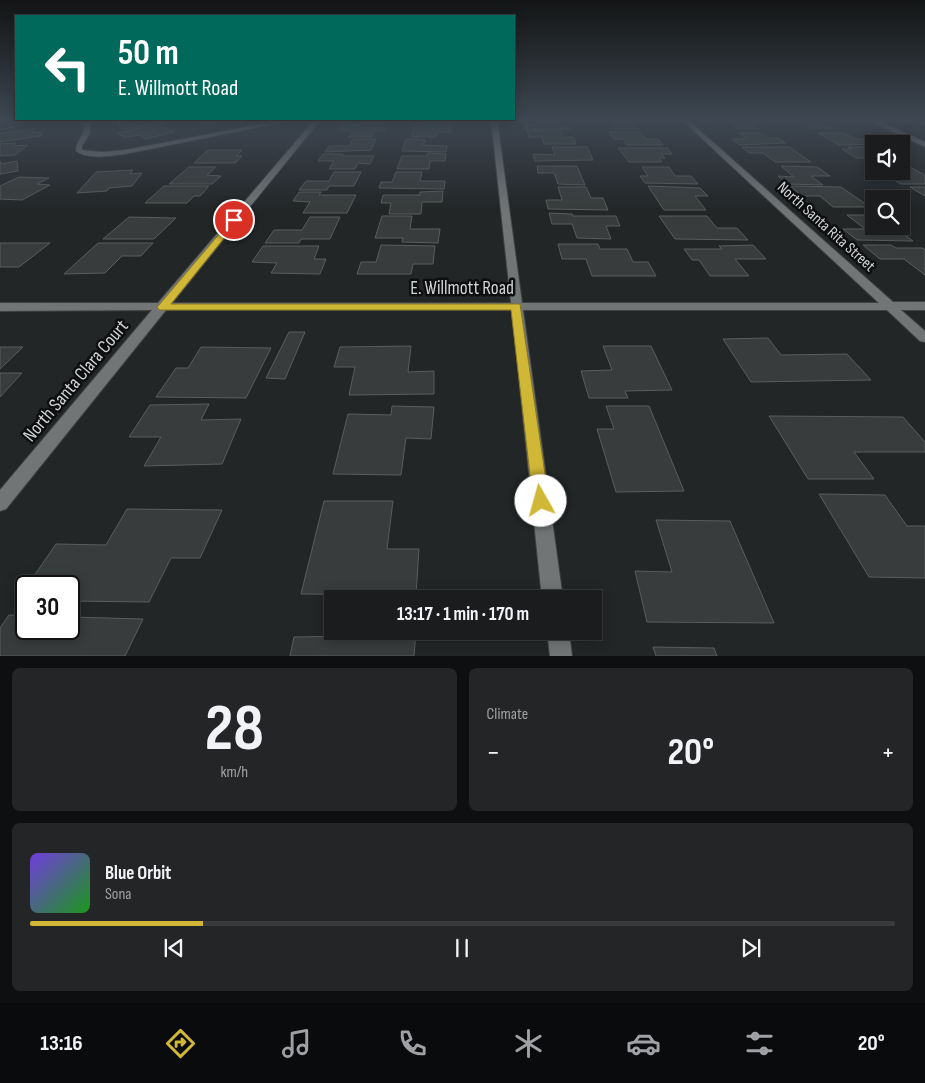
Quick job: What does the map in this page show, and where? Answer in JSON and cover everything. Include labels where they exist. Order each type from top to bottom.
[{"type":"street","points":[[80,150],[88,154],[137,150]]},
{"type":"street","name":"North Santa Clara Court","points":[[0,503],[293,150]]},
{"type":"street","points":[[498,150],[552,590]]},
{"type":"street","name":"North Santa Rita Street","points":[[718,150],[925,338]]},
{"type":"street","name":"E. Willmott Road","points":[[0,307],[925,306]]},
{"type":"street","points":[[559,640],[561,656]]},
{"type":"building","points":[[0,150],[22,150],[15,155],[0,156]]},
{"type":"building","points":[[208,150],[242,150],[236,156],[242,156],[235,163],[194,163]]},
{"type":"building","points":[[327,150],[371,150],[371,150],[325,152]]},
{"type":"building","points":[[402,150],[446,150],[446,152]]},
{"type":"building","points":[[553,150],[588,150],[593,160],[535,161],[533,154],[555,155]]},
{"type":"building","points":[[619,150],[668,150],[672,154],[661,154],[665,158],[659,158],[662,162],[629,162]]},
{"type":"building","points":[[745,150],[793,150],[811,162],[775,162],[763,153],[749,153]]},
{"type":"building","points":[[843,150],[865,150],[865,158],[856,158]]},
{"type":"building","points":[[428,153],[446,154],[445,161],[430,161],[429,169],[397,169],[402,156],[427,156]]},
{"type":"building","points":[[323,154],[374,156],[370,164],[358,163],[355,169],[329,169],[334,161],[318,161]]},
{"type":"building","points":[[0,161],[1,164],[17,161],[18,171],[0,174]]},
{"type":"building","points":[[537,166],[577,166],[585,185],[558,184],[554,173],[538,173]]},
{"type":"building","points":[[781,166],[817,167],[830,176],[811,176],[823,185],[788,184],[778,176],[794,177]]},
{"type":"building","points":[[189,167],[216,167],[207,175],[221,176],[212,184],[169,184]]},
{"type":"building","points":[[642,167],[669,167],[675,176],[691,176],[698,184],[645,183],[640,176],[648,176]]},
{"type":"building","points":[[910,167],[925,175],[925,184],[901,184],[895,180],[910,180]]},
{"type":"building","points":[[133,170],[130,174],[142,173],[132,186],[109,188],[107,191],[77,193],[96,172]]},
{"type":"building","points":[[334,172],[361,172],[354,186],[329,186],[327,190],[299,190],[306,181],[329,181]]},
{"type":"building","points":[[396,172],[422,172],[420,181],[445,181],[444,189],[379,188],[381,182],[392,182]]},
{"type":"building","points":[[19,177],[49,178],[37,184],[50,185],[22,200],[0,199],[0,186]]},
{"type":"building","points":[[164,186],[209,186],[200,196],[194,196],[187,203],[145,203]]},
{"type":"building","points":[[648,186],[700,188],[708,196],[695,196],[706,210],[664,210]]},
{"type":"building","points":[[790,186],[841,187],[865,204],[865,207],[833,207],[820,196],[802,196]]},
{"type":"building","points":[[558,187],[586,187],[591,198],[603,198],[608,210],[548,209],[546,200],[562,200]]},
{"type":"building","points":[[910,187],[925,187],[925,196]]},
{"type":"building","points":[[443,191],[442,202],[422,202],[421,214],[389,214],[391,203],[381,203],[383,195],[420,195],[420,192]]},
{"type":"building","points":[[299,192],[321,192],[319,195],[356,195],[347,213],[303,213],[310,202],[293,201]]},
{"type":"building","points":[[549,213],[572,214],[573,216],[616,216],[620,226],[606,226],[611,239],[577,238],[572,224],[552,224]]},
{"type":"building","points":[[847,215],[865,215],[865,229]]},
{"type":"building","points":[[382,216],[412,216],[410,229],[440,229],[438,243],[402,242],[403,238],[375,238]]},
{"type":"building","points":[[659,216],[707,216],[717,228],[737,228],[748,240],[675,239]]},
{"type":"building","points":[[129,217],[176,218],[154,239],[103,239]]},
{"type":"building","points":[[310,217],[340,217],[330,239],[301,239],[299,243],[265,243],[274,230],[302,230]]},
{"type":"building","points":[[843,229],[865,229],[865,235],[905,235],[913,241],[857,240]]},
{"type":"building","points":[[0,243],[50,243],[19,267],[0,267]]},
{"type":"building","points":[[98,243],[153,243],[141,256],[122,256],[105,273],[64,274]]},
{"type":"building","points":[[558,244],[598,244],[600,249],[627,249],[633,262],[648,262],[656,276],[592,276],[586,259],[562,259]]},
{"type":"building","points":[[381,245],[435,246],[433,264],[413,264],[411,274],[357,274],[361,262],[376,262]]},
{"type":"building","points":[[753,245],[766,259],[735,259],[749,276],[710,276],[699,260],[692,260],[684,249],[722,249],[719,246]]},
{"type":"building","points":[[863,245],[923,248],[925,250],[925,275],[904,259],[880,259]]},
{"type":"building","points":[[263,246],[319,246],[314,259],[326,259],[320,274],[271,273],[277,263],[252,262]]},
{"type":"building","points":[[289,332],[305,332],[285,379],[266,378]]},
{"type":"building","points":[[768,338],[781,355],[847,354],[871,380],[751,382],[723,339]]},
{"type":"building","points":[[411,346],[408,372],[434,371],[434,394],[349,395],[355,367],[334,367],[340,347]]},
{"type":"building","points":[[603,346],[651,346],[672,390],[625,391],[628,398],[589,398],[581,371],[612,370]]},
{"type":"building","points":[[0,347],[23,347],[0,369]]},
{"type":"building","points":[[201,347],[271,348],[246,398],[156,397],[176,368],[188,368]]},
{"type":"building","points":[[0,373],[22,373],[0,397]]},
{"type":"building","points":[[209,404],[201,420],[241,419],[222,464],[144,466],[161,437],[129,437],[150,405]]},
{"type":"building","points":[[392,406],[434,407],[431,439],[406,438],[401,475],[333,474],[348,414],[391,415]]},
{"type":"building","points":[[606,406],[649,406],[684,491],[616,492],[597,429],[614,429]]},
{"type":"building","points":[[769,416],[903,417],[925,442],[925,452],[854,452],[874,479],[808,479]]},
{"type":"building","points":[[819,494],[885,495],[907,526],[925,526],[925,578],[869,577]]},
{"type":"building","points":[[324,501],[393,501],[387,549],[419,549],[416,590],[324,590],[324,594],[301,594]]},
{"type":"building","points":[[127,509],[222,510],[200,558],[171,558],[149,602],[80,601],[80,575],[35,575],[56,544],[106,545]]},
{"type":"building","points":[[656,520],[730,521],[774,623],[647,622],[635,571],[672,572]]},
{"type":"building","points":[[9,615],[15,615],[15,640],[80,640],[80,617],[143,619],[125,656],[0,656],[0,628]]},
{"type":"building","points":[[294,637],[324,637],[324,640],[415,640],[414,656],[290,656]]},
{"type":"building","points":[[653,647],[714,648],[717,656],[656,656]]},
{"type":"route","points":[[234,220],[163,307],[516,307],[541,501]]}]
